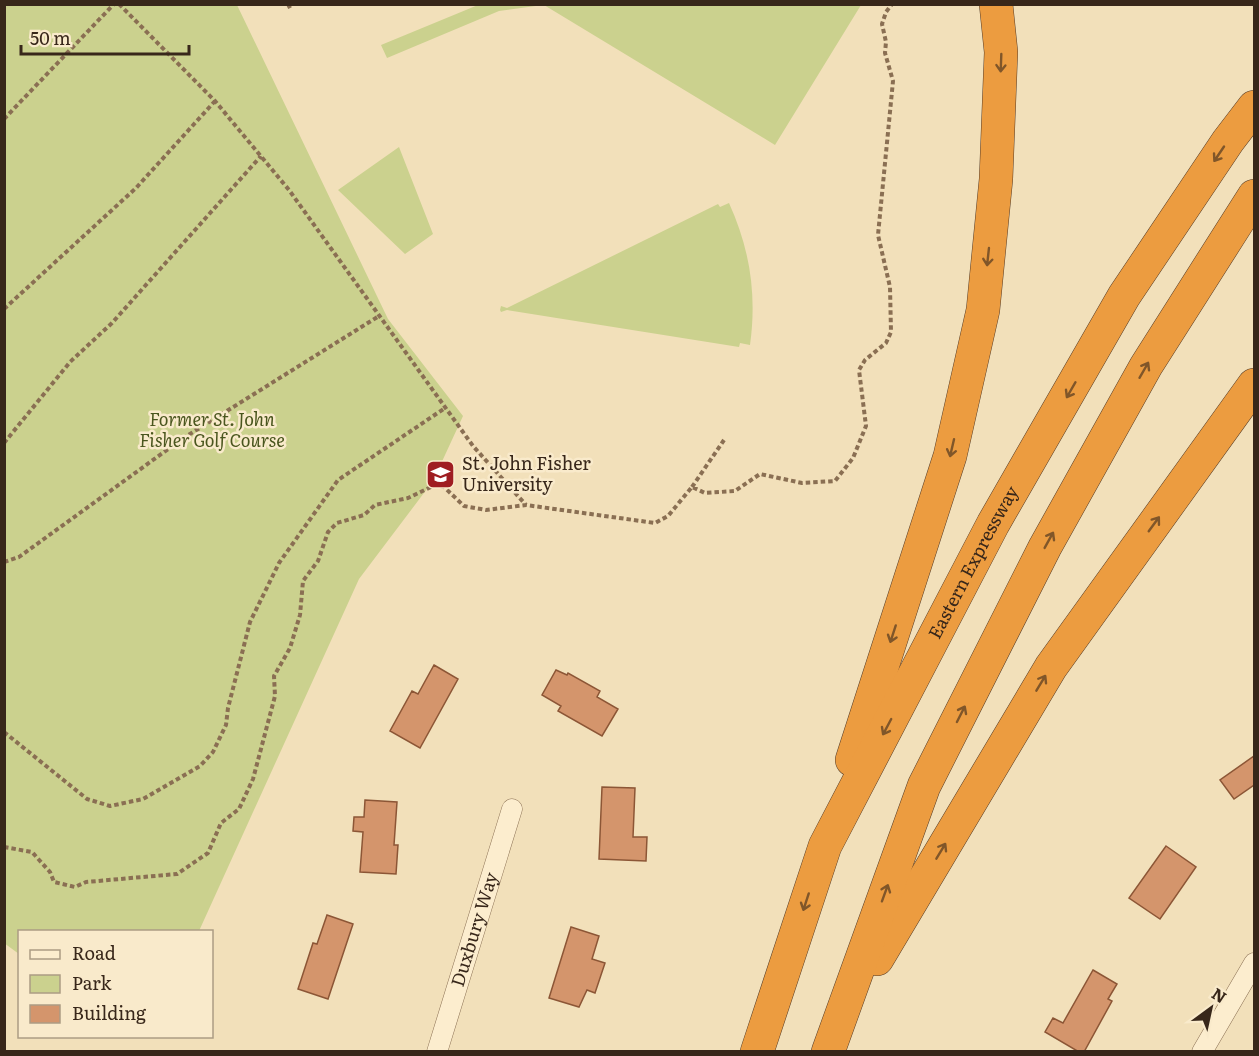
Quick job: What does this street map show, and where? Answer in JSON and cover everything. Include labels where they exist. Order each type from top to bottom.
[{"type":"highway","points":[[825,846],[950,456],[983,310],[996,179],[1001,52],[996,4]]},
{"type":"highway","name":"Eastern Expressway","points":[[758,1052],[825,846],[993,525],[1125,296],[1228,141],[1254,107]]},
{"type":"highway","points":[[832,1039],[924,786],[1045,547],[1135,386],[1254,196]]},
{"type":"highway","points":[[832,1039],[1051,667],[1254,385]]},
{"type":"street","name":"Duxbury Way","points":[[437,1052],[512,809]]},
{"type":"street","points":[[1202,1052],[1254,963]]},
{"type":"path","points":[[4,119],[114,4]]},
{"type":"path","points":[[119,4],[215,101],[289,190],[473,446],[526,505]]},
{"type":"path","points":[[288,4],[291,10]]},
{"type":"path","points":[[692,487],[705,493],[735,491],[760,474],[802,483],[835,481],[853,458],[866,426],[859,370],[865,360],[886,343],[891,332],[890,287],[878,235],[893,81],[885,53],[886,42],[882,24],[892,4]]},
{"type":"path","points":[[4,309],[136,188],[215,101]]},
{"type":"path","points":[[4,443],[70,362],[112,323],[261,156]]},
{"type":"path","points":[[4,562],[19,557],[182,439],[379,316]]},
{"type":"path","points":[[4,732],[87,799],[110,806],[143,799],[201,766],[213,752],[226,725],[228,708],[250,622],[279,562],[338,480],[445,408]]},
{"type":"path","points":[[4,847],[32,852],[50,872],[54,882],[75,887],[86,882],[177,874],[208,854],[221,823],[239,809],[253,779],[275,696],[274,676],[290,648],[300,615],[303,581],[318,561],[328,532],[337,523],[364,515],[375,505],[408,498],[435,485],[444,487],[464,506],[486,510],[526,505],[655,524],[668,516],[692,487],[724,440]]},
{"type":"green space","name":"Former St. John Fisher Golf Course","points":[[4,5],[237,5],[388,319],[463,416],[433,481],[359,579],[199,930],[18,930],[18,953],[4,943]]},
{"type":"green space","points":[[478,5],[543,5],[499,11],[387,58],[381,45]]},
{"type":"green space","points":[[544,5],[861,5],[775,145]]},
{"type":"green space","points":[[399,147],[433,234],[405,254],[338,190]]},
{"type":"green space","points":[[729,203],[742,238],[750,272],[753,308],[750,345],[740,343],[739,347],[507,310],[501,312],[500,310],[501,306],[507,308],[718,204],[720,207]]},
{"type":"building","points":[[434,665],[458,679],[420,748],[390,731],[412,691],[418,694]]},
{"type":"building","points":[[556,670],[567,675],[568,673],[600,691],[597,697],[618,709],[602,736],[558,711],[561,706],[542,695]]},
{"type":"building","points":[[1254,756],[1254,785],[1234,799],[1220,780]]},
{"type":"building","points":[[602,787],[635,788],[633,837],[647,837],[646,861],[599,859]]},
{"type":"building","points":[[365,800],[397,802],[394,845],[398,845],[396,874],[360,872],[363,832],[353,831],[354,817],[364,817]]},
{"type":"building","points":[[1166,846],[1196,867],[1160,919],[1129,898]]},
{"type":"building","points":[[327,915],[353,924],[328,999],[298,989],[313,943],[317,944]]},
{"type":"building","points":[[571,927],[599,936],[592,959],[605,963],[595,993],[587,990],[579,1007],[549,998]]},
{"type":"building","points":[[1093,970],[1117,984],[1108,999],[1112,1001],[1084,1052],[1079,1052],[1045,1032],[1053,1018],[1063,1023]]},
{"type":"place","name":"St. John Fisher University","points":[[441,474]]}]
